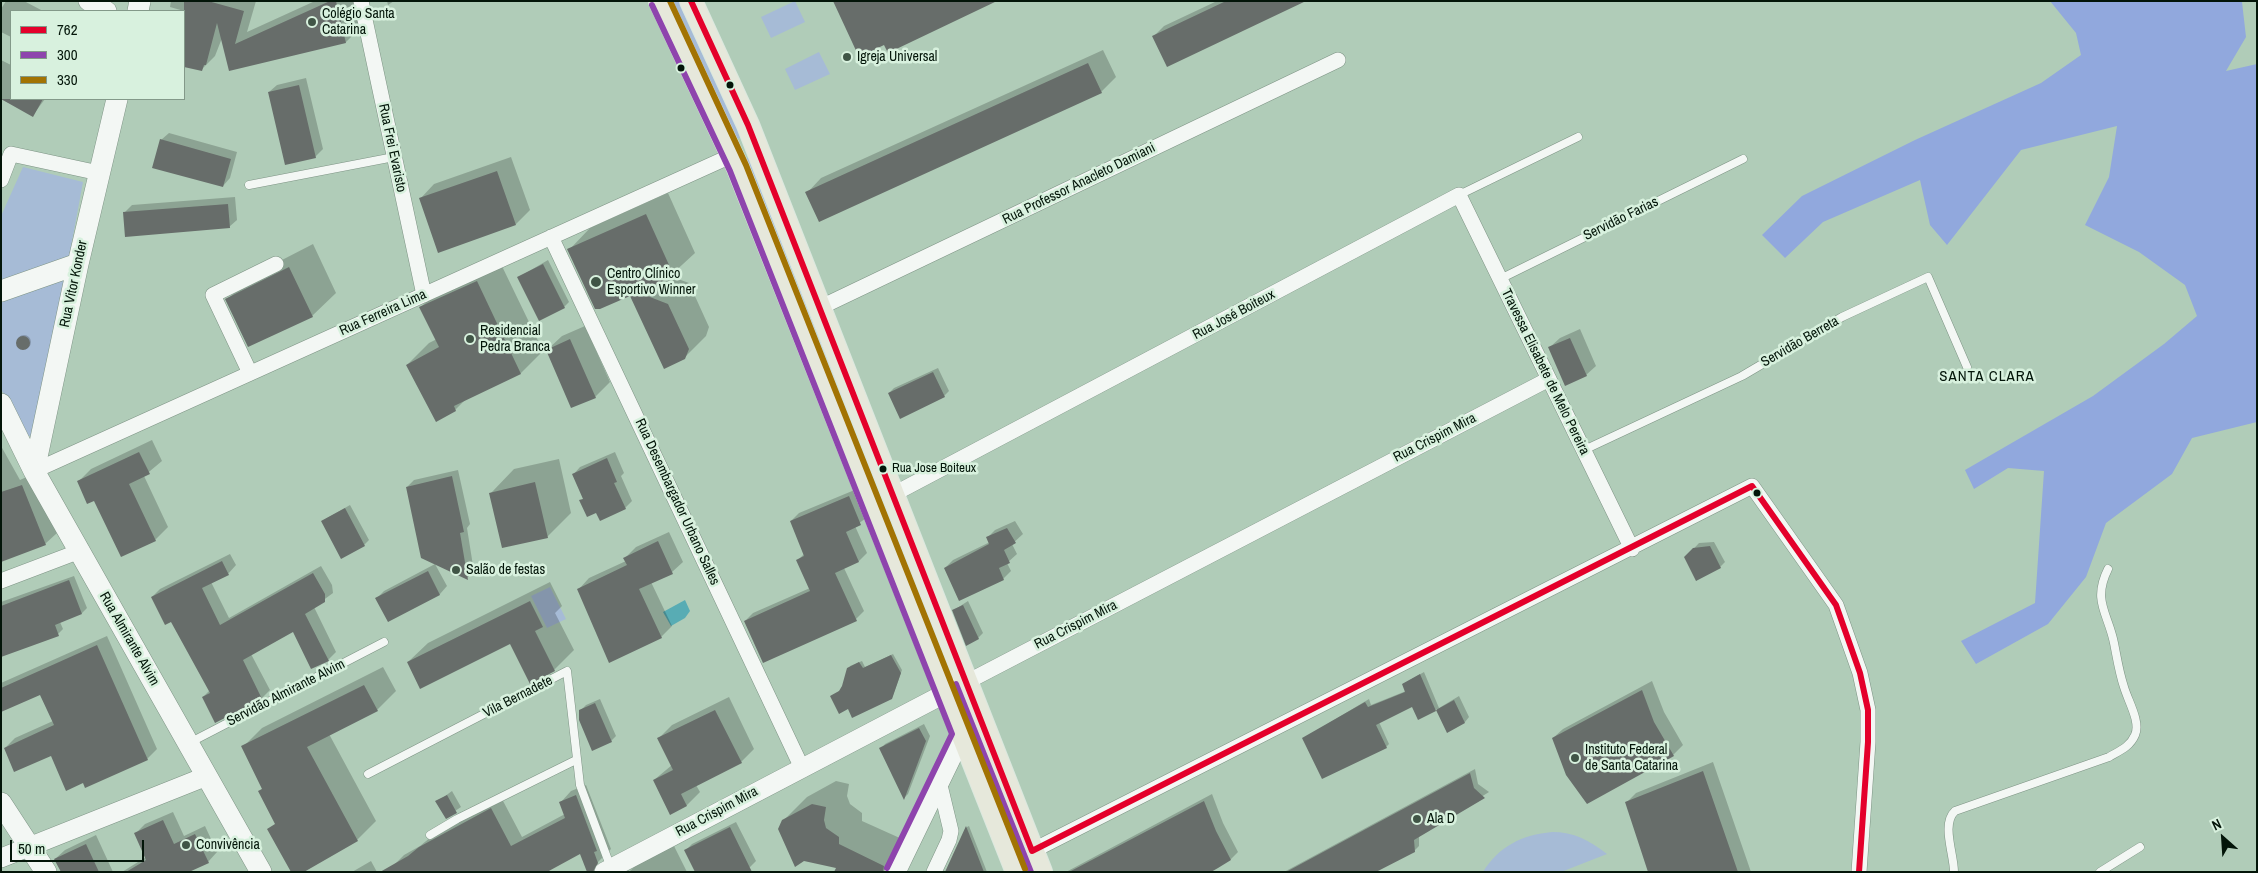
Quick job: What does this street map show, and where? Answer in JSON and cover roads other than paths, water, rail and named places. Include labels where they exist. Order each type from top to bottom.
[{"type":"main road","points":[[660,1],[733,155],[808,339],[955,687],[987,738],[1040,872]]},
{"type":"main road","points":[[691,1],[755,144],[892,495],[955,687],[962,734],[1017,872]]},
{"type":"main road","name":"Rua Vitor Konder","points":[[34,471],[78,264],[117,100]]},
{"type":"main road","points":[[733,155],[755,144]]},
{"type":"main road","points":[[1,291],[78,264]]},
{"type":"main road","points":[[43,276],[60,284],[70,300]]},
{"type":"main road","name":"Rua Almirante Alvim","points":[[1,404],[34,471],[261,872]]},
{"type":"main road","points":[[895,872],[962,734],[974,730],[987,738]]},
{"type":"main road","points":[[1,804],[46,872]]},
{"type":"street","points":[[88,1],[105,10]]},
{"type":"street","name":"Rua Frei Evaristo","points":[[360,1],[424,295]]},
{"type":"street","name":"Rua Professor Anacleto Damiani","points":[[819,308],[1338,60]]},
{"type":"street","points":[[1,180],[11,154],[99,173]]},
{"type":"street","name":"Rua Ferreira Lima","points":[[34,471],[733,155]]},
{"type":"street","name":"Travessa Elisabete de Melo Pereira","points":[[1460,195],[1632,548]]},
{"type":"street","name":"Rua José Boiteux","points":[[892,495],[1460,195]]},
{"type":"street","name":"Rua Desembargador Urbano Salles","points":[[551,237],[802,768]]},
{"type":"street","points":[[250,373],[213,295],[276,264]]},
{"type":"street","name":"Rua Crispim Mira","points":[[608,870],[1549,378]]},
{"type":"street","points":[[1032,851],[1752,486],[1836,605],[1860,673],[1868,710],[1868,742],[1859,872]]},
{"type":"street","points":[[1,581],[80,551]]},
{"type":"street","points":[[1,858],[207,776]]},
{"type":"street","points":[[934,872],[949,840],[951,831],[939,781]]},
{"type":"lane","name":"Rua José Boiteux","points":[[1460,195],[1578,137]]},
{"type":"lane","points":[[249,185],[394,157]]},
{"type":"lane","name":"Servidão Farias","points":[[1500,278],[1743,159]]},
{"type":"lane","name":"Servidão Berreta","points":[[1584,450],[1742,376],[1842,317],[1928,277],[1967,367]]},
{"type":"lane","points":[[1954,872],[1948,826],[1950,816],[1955,812],[2109,757],[2126,747],[2134,736],[2136,721],[2117,664],[2112,633],[2102,609],[2100,596],[2102,582],[2108,570]]},
{"type":"lane","name":"Servidão Almirante Alvim","points":[[189,743],[384,642]]},
{"type":"lane","name":"Vila Bernadete","points":[[368,774],[567,672],[576,760],[583,797],[608,870]]},
{"type":"lane","points":[[430,835],[457,819],[576,760]]},
{"type":"lane","points":[[2100,872],[2140,847]]},
{"type":"place","name":"Colégio Santa Catarina","points":[[312,22]]},
{"type":"place","name":"Igreja Universal","points":[[847,57]]},
{"type":"place","name":"Centro Clínico Esportivo Winner","points":[[596,282]]},
{"type":"place","name":"Residencial Pedra Branca","points":[[470,339]]},
{"type":"place","name":"Rua Jose Boiteux","points":[[883,469]]},
{"type":"place","name":"Salão de festas","points":[[456,570]]},
{"type":"place","name":"Instituto Federal de Santa Catarina","points":[[1575,758]]},
{"type":"place","name":"Ala D","points":[[1417,819]]},
{"type":"place","name":"Convivência","points":[[186,845]]},
{"type":"district","name":"SANTA CLARA","points":[[1987,377]]}]
